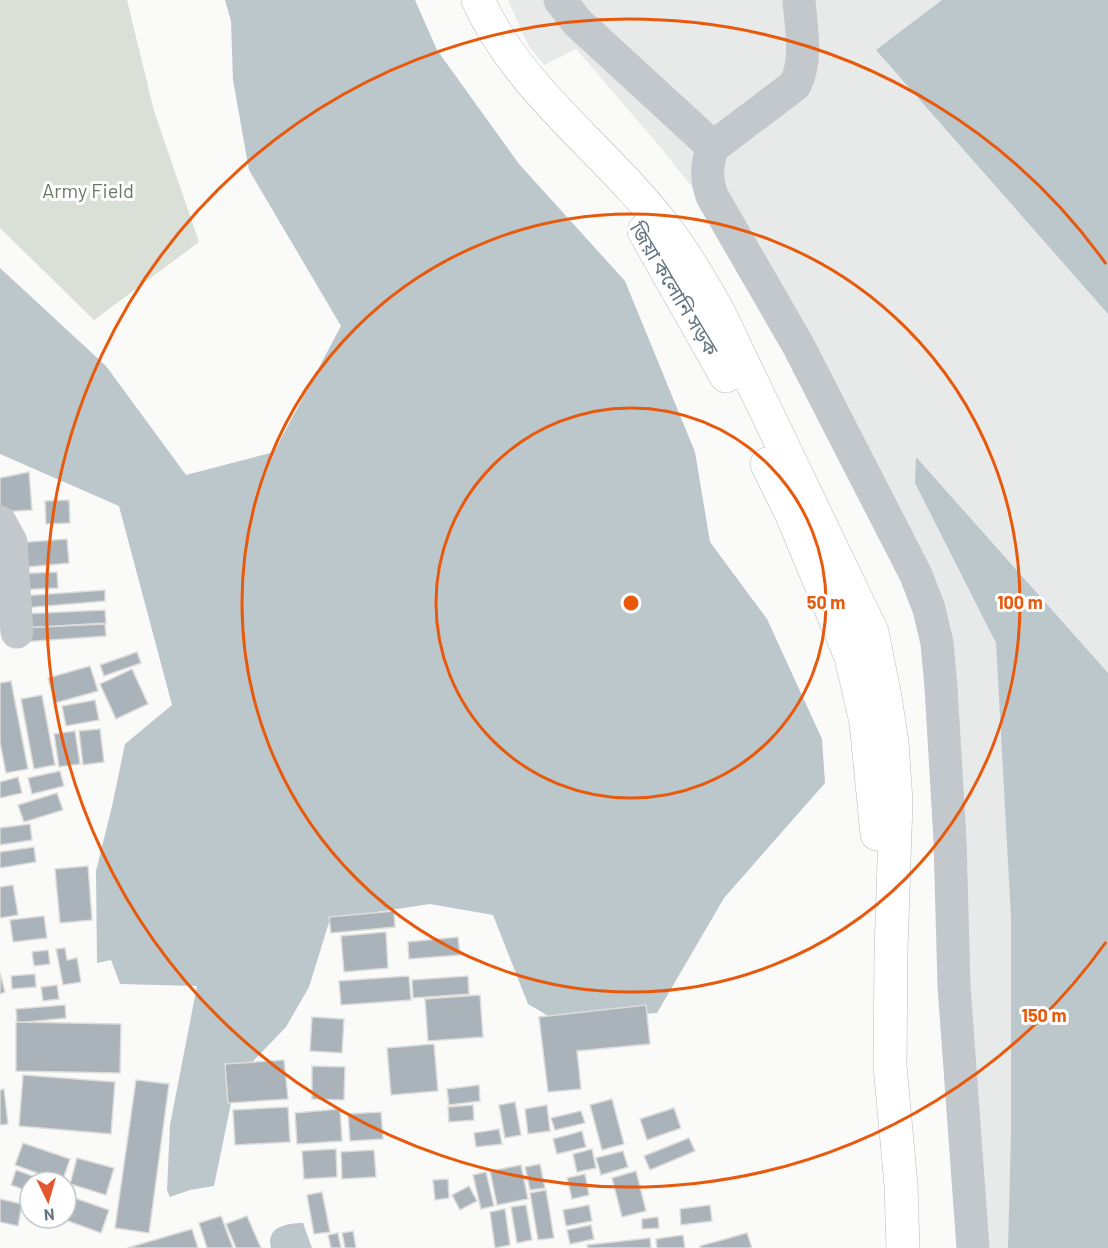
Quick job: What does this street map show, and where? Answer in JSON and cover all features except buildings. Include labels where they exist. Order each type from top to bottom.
[{"type":"main road","name":"জিয়া কলোনি সড়ক","points":[[456,0],[483,50],[513,92],[645,232],[723,369],[792,515],[851,657],[864,711],[891,951]]},
{"type":"main road","points":[[478,0],[487,21],[527,76],[659,221],[692,265],[718,311],[872,632],[893,752],[896,802],[890,1066],[901,1185],[903,1248]]},
{"type":"street","points":[[560,0],[577,22],[713,147]]},
{"type":"street","points":[[800,0],[803,61],[801,74],[795,85],[713,147],[708,158],[707,175],[712,196],[798,345],[916,575],[929,609],[937,643],[941,687],[950,840],[954,986],[973,1248]]},
{"type":"street","points":[[0,522],[11,542],[17,632]]},
{"type":"shaded area","points":[[225,0],[415,0],[437,50],[519,164],[625,281],[695,452],[710,542],[767,619],[822,739],[825,783],[724,898],[657,1013],[557,1021],[528,1004],[493,915],[430,904],[330,919],[309,987],[286,1027],[236,1079],[214,1186],[190,1190],[170,1197],[167,1190],[170,1125],[197,986],[120,984],[111,960],[97,963],[96,871],[125,744],[172,705],[119,506],[0,454],[0,268],[106,366],[186,475],[274,452],[341,326],[249,170],[233,80],[231,21]]},
{"type":"shaded area","points":[[508,0],[1108,0],[1108,1248],[962,1248],[919,605],[795,366],[696,192],[576,49],[544,65],[528,45]]},
{"type":"shaded area","points":[[942,0],[1108,0],[1108,314],[876,50]]},
{"type":"shaded area","points":[[916,457],[1108,673],[1108,1248],[1008,1248],[1011,1133],[1011,917],[996,643],[915,483]]},
{"type":"shaded area","points":[[303,1223],[312,1248],[271,1248],[271,1235],[274,1231],[284,1225]]},
{"type":"green space","name":"Army Field","points":[[0,0],[127,0],[154,111],[199,242],[94,320],[0,228]]}]
